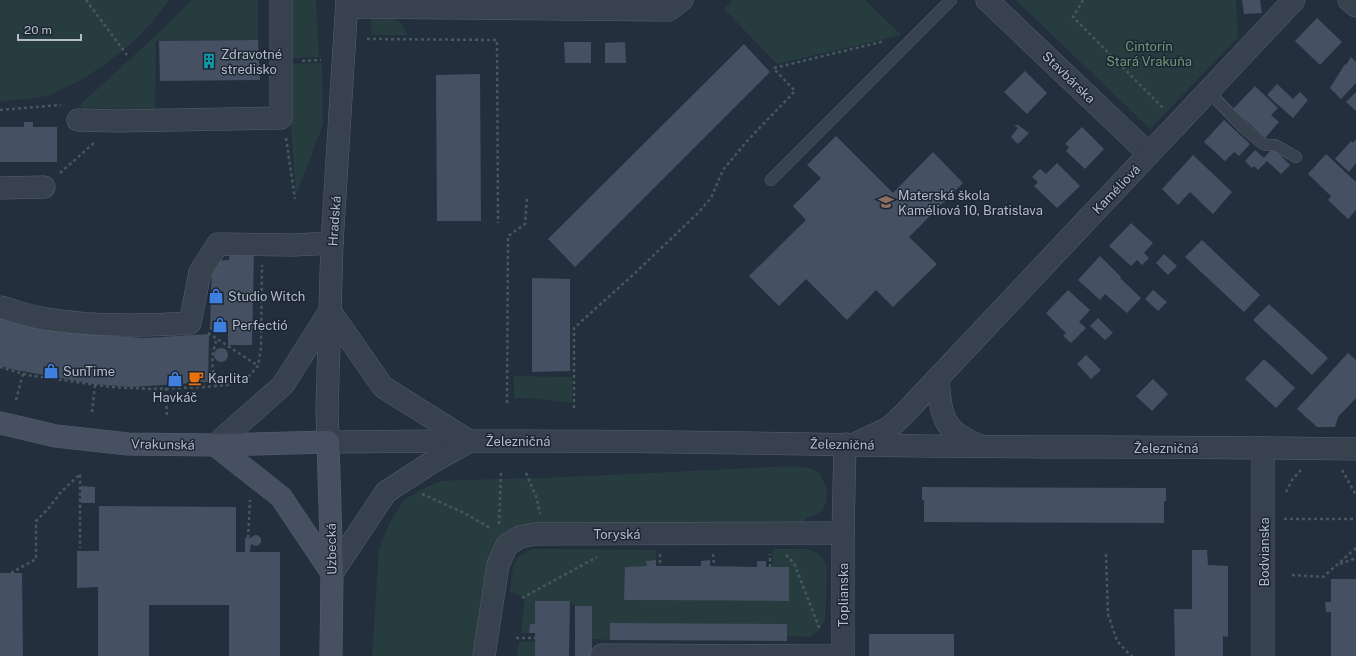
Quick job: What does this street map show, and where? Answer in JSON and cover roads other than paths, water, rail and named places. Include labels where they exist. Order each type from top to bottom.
[{"type":"street","points":[[78,120],[118,121],[281,118],[281,0]]},
{"type":"street","points":[[347,3],[669,10],[682,0]]},
{"type":"street","name":"Stavbárska","points":[[987,0],[1149,154]]},
{"type":"street","name":"Kaméliová","points":[[849,445],[882,431],[895,423],[1294,0]]},
{"type":"street","points":[[1349,0],[1356,6]]},
{"type":"street","name":"Hradská","points":[[328,442],[327,409],[332,243],[347,3]]},
{"type":"street","points":[[0,188],[44,187]]},
{"type":"street","points":[[0,307],[46,319],[94,325],[148,326],[190,323],[200,272],[218,244],[294,245],[332,243]]},
{"type":"street","points":[[330,311],[383,387],[469,441],[429,464],[386,492],[332,573],[281,497],[215,445],[283,385],[330,311]]},
{"type":"street","points":[[938,378],[940,404],[944,418],[951,428],[958,434],[980,446]]},
{"type":"street","name":"Vrakunská","points":[[0,423],[56,436],[128,444],[215,445],[328,442]]},
{"type":"street","name":"Železničná","points":[[328,442],[469,441],[1356,449]]},
{"type":"street","name":"Uzbecká","points":[[328,442],[332,573],[332,656]]},
{"type":"street","name":"Toplianska","points":[[843,656],[843,533],[849,445]]},
{"type":"street","name":"Bodvianska","points":[[1263,448],[1263,656]]},
{"type":"street","name":"Toryská","points":[[484,656],[503,540],[535,534],[843,533]]},
{"type":"street","points":[[602,656],[843,656]]},
{"type":"lane","points":[[771,180],[951,0]]},
{"type":"lane","points":[[1208,91],[1245,129],[1263,144],[1275,145],[1296,157]]},
{"type":"place","name":"Zdravotné stredisko","points":[[209,61]]},
{"type":"place","name":"Materská škola Kaméliová 10, Bratislava","points":[[886,202]]},
{"type":"place","name":"Studio Witch","points":[[216,296]]},
{"type":"place","name":"Perfectió","points":[[220,325]]},
{"type":"place","name":"SunTime","points":[[51,371]]},
{"type":"place","name":"Karlita","points":[[196,378]]},
{"type":"place","name":"Havkáč","points":[[175,379]]},
{"type":"park label","name":"Cintorín Stará Vrakuňa","points":[[1149,54]]}]
